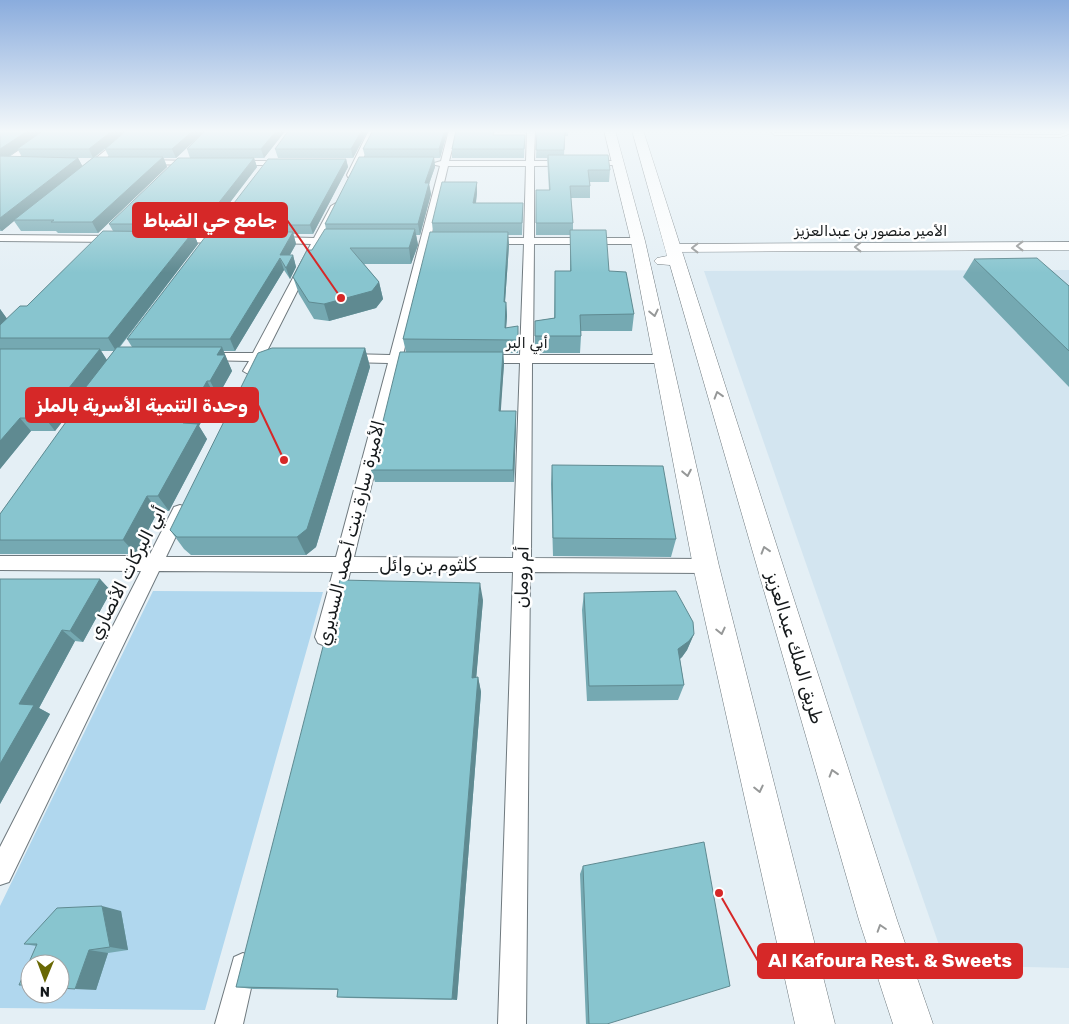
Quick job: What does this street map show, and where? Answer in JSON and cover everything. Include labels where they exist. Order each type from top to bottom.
[{"type":"main road","points":[[621,178],[642,258],[706,566],[816,1024]]},
{"type":"main road","name":"طريق الملك عبدالعزيز","points":[[651,178],[878,920],[912,1024]]},
{"type":"main road","points":[[642,258],[676,260]]},
{"type":"street","points":[[244,383],[349,178]]},
{"type":"street","name":"الأميرة سارة بنت أحمد السديري","points":[[322,651],[441,178]]},
{"type":"street","name":"أم رومان","points":[[512,1024],[530,178]]},
{"type":"street","points":[[198,256],[221,225]]},
{"type":"street","points":[[2,238],[17,226]]},
{"type":"street","points":[[2,238],[105,235],[131,239]]},
{"type":"street","points":[[88,252],[105,235]]},
{"type":"street","points":[[161,240],[240,240]]},
{"type":"street","points":[[269,240],[338,240]]},
{"type":"street","points":[[472,241],[528,241],[642,258]]},
{"type":"street","points":[[912,247],[923,259]]},
{"type":"street","name":"الأمير منصور بن عبدالعزيز","points":[[676,260],[912,247],[1068,250]]},
{"type":"street","name":"الأمير منصور بن عبدالعزيز","points":[[676,260],[923,259],[1068,250]]},
{"type":"street","points":[[189,357],[277,358]]},
{"type":"street","points":[[336,358],[414,359]]},
{"type":"street","name":"أبي البر","points":[[470,359],[664,359]]},
{"type":"street","name":"أبي البركات الأنصاري","points":[[0,873],[188,495]]},
{"type":"street","name":"كلثوم بن وائل","points":[[0,563],[706,566]]},
{"type":"street","points":[[229,1024],[248,948]]},
{"type":"shaded area","points":[[1069,270],[1069,968],[946,965],[704,271]]},
{"type":"shaded area","points":[[153,591],[323,592],[205,1010],[0,1008],[0,906]]},
{"type":"building","points":[[0,178],[52,178],[0,218]]},
{"type":"building","points":[[68,178],[140,178],[92,222],[14,220]]},
{"type":"building","points":[[157,178],[238,178],[202,224],[109,224]]},
{"type":"building","points":[[253,178],[336,178],[310,225],[217,225]]},
{"type":"building","points":[[348,178],[427,178],[425,183],[429,183],[418,224],[325,224]]},
{"type":"building","points":[[549,178],[589,178],[590,186],[570,186],[573,223],[536,223],[536,190],[550,190]]},
{"type":"building","points":[[442,182],[477,182],[473,203],[523,203],[522,223],[432,223]]},
{"type":"building","points":[[325,229],[415,229],[409,248],[350,248],[379,282],[372,291],[324,304],[309,302],[293,277],[307,250],[312,250]]},
{"type":"building","points":[[570,230],[606,230],[609,271],[626,272],[634,314],[580,315],[581,336],[535,336],[535,321],[555,318],[555,271],[571,271]]},
{"type":"building","points":[[103,231],[193,232],[108,338],[0,338],[0,325],[20,306],[27,306]]},
{"type":"building","points":[[209,232],[293,232],[280,255],[293,255],[286,268],[280,258],[230,339],[127,339]]},
{"type":"building","points":[[430,232],[508,232],[504,302],[506,302],[505,328],[518,326],[518,340],[403,339]]},
{"type":"building","points":[[1037,258],[1069,286],[1069,351],[974,259]]},
{"type":"building","points":[[117,347],[222,347],[217,355],[225,355],[210,381],[207,381],[183,423],[198,424],[158,496],[147,496],[123,540],[0,540],[0,514],[71,415],[64,415]]},
{"type":"building","points":[[272,348],[365,348],[307,529],[297,537],[177,537],[170,530],[258,353]]},
{"type":"building","points":[[0,349],[100,349],[45,418],[20,418],[0,441]]},
{"type":"building","points":[[400,352],[503,352],[499,411],[516,411],[513,470],[371,470]]},
{"type":"building","points":[[552,465],[663,466],[676,539],[553,538]]},
{"type":"building","points":[[0,579],[100,579],[70,631],[62,630],[19,704],[34,705],[0,764]]},
{"type":"building","points":[[340,580],[480,583],[472,678],[478,677],[452,999],[337,997],[338,989],[236,987]]},
{"type":"building","points":[[676,591],[693,622],[694,634],[689,641],[678,649],[684,685],[589,686],[584,593]]},
{"type":"building","points":[[704,842],[730,986],[607,1024],[589,1024],[583,866]]},
{"type":"building","points":[[102,906],[110,947],[89,950],[75,989],[70,989],[70,954],[33,954],[37,944],[24,944],[57,908]]},
{"type":"place","name":"جامع حي الضباط","points":[[341,298]]},
{"type":"place","name":"وحدة التنمية الأسرية بالملز","points":[[284,460]]},
{"type":"place","name":"Al Kafoura Rest. & Sweets","points":[[719,893]]}]
